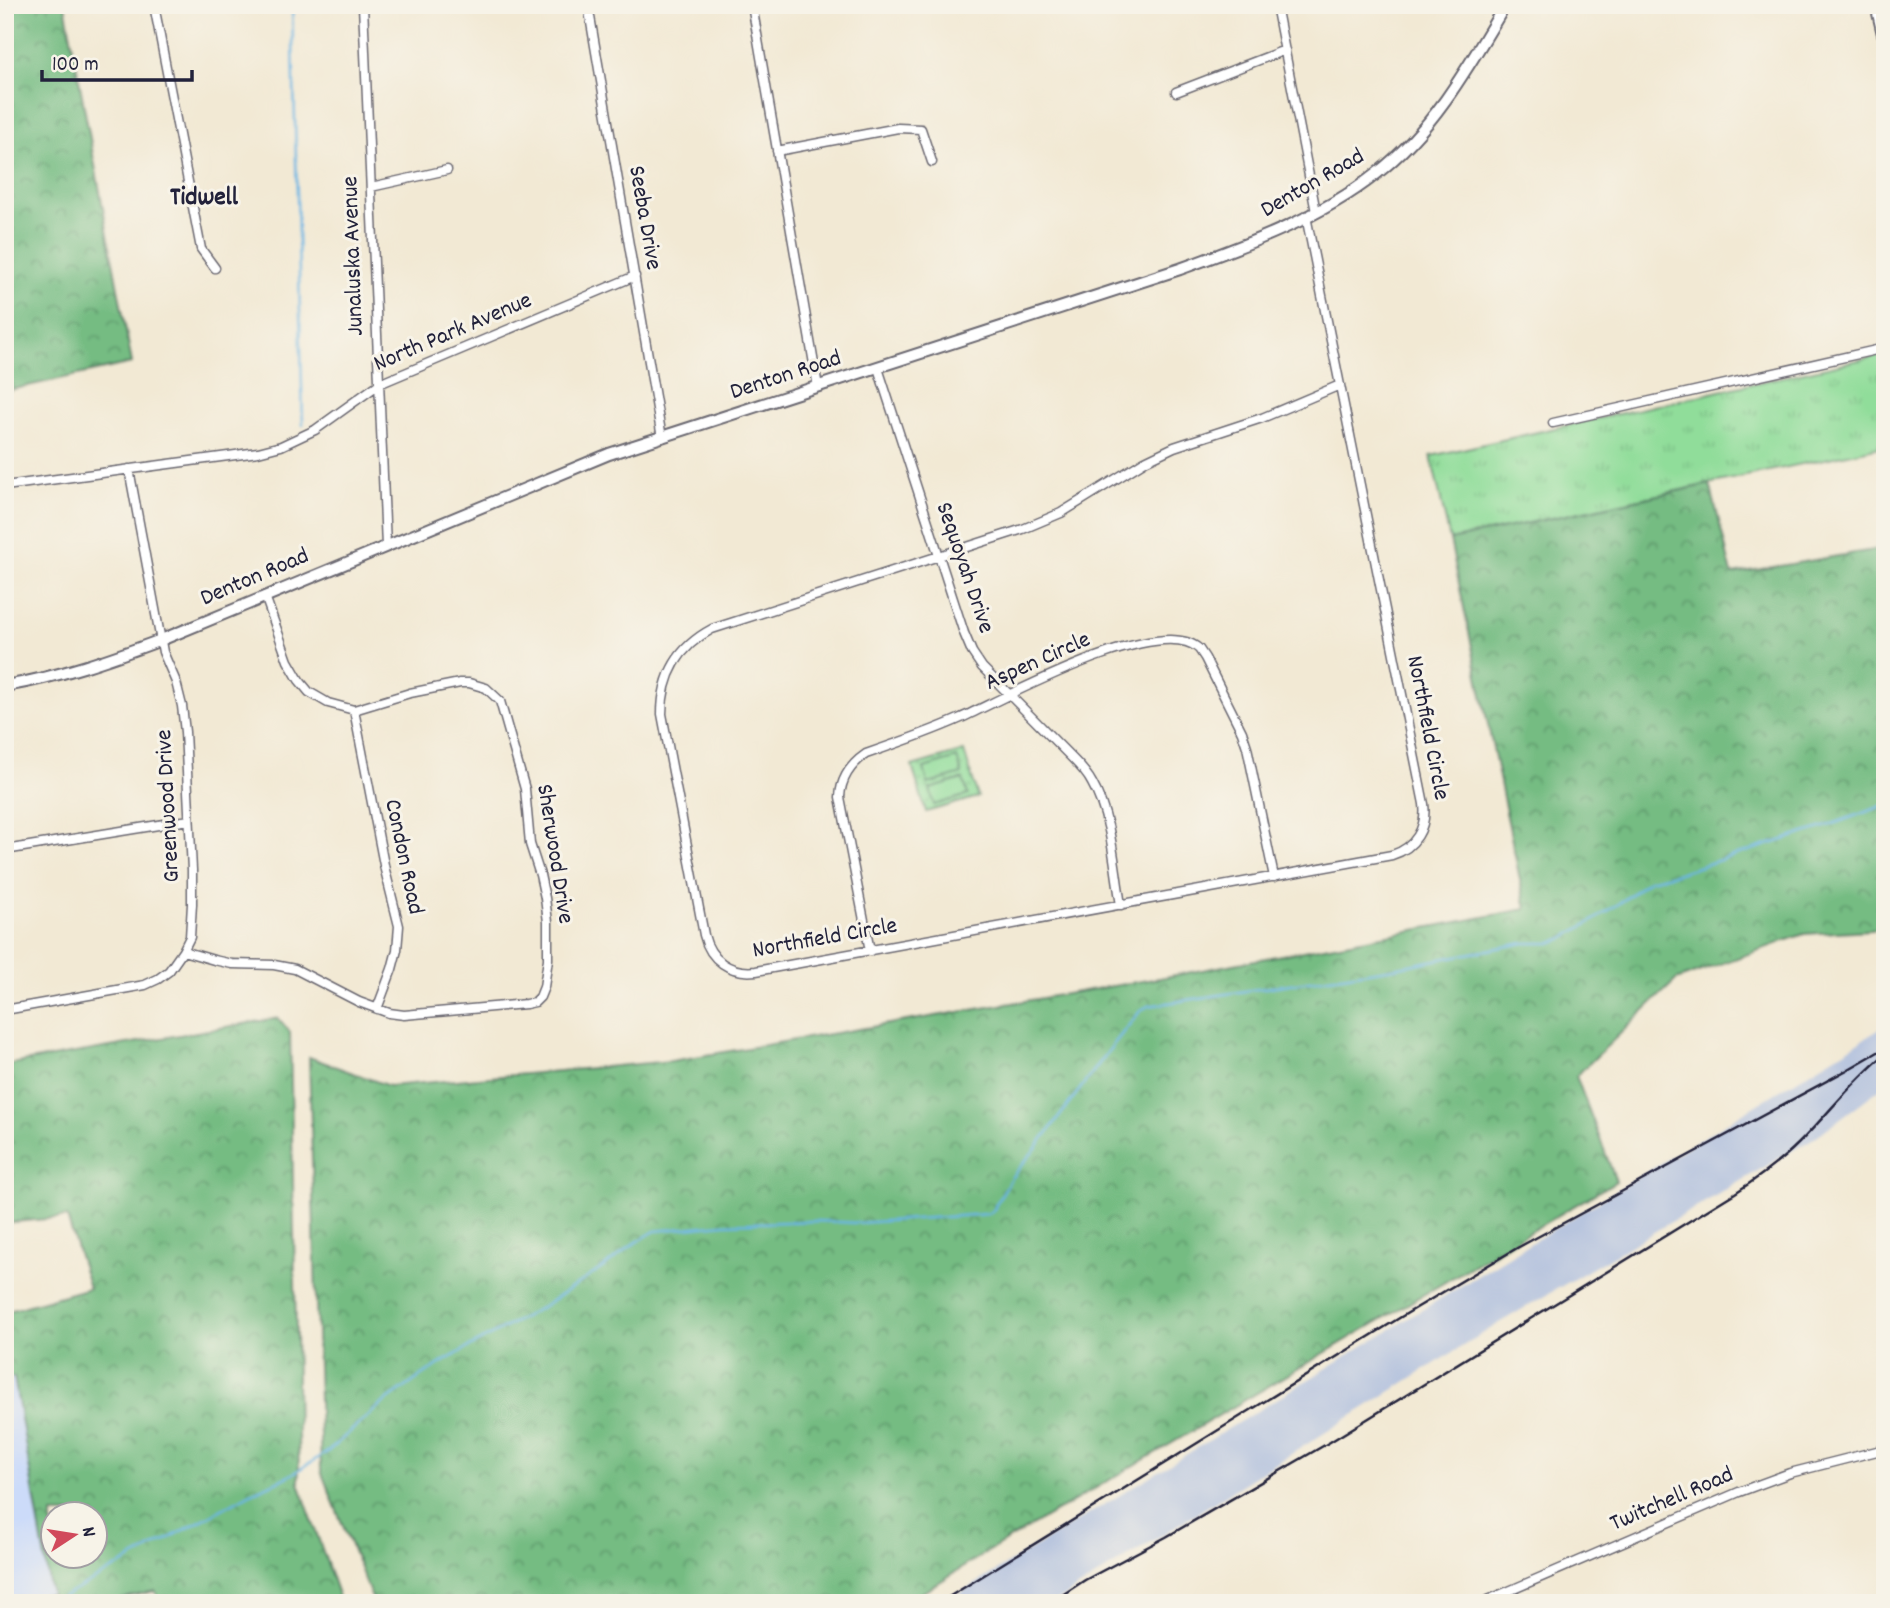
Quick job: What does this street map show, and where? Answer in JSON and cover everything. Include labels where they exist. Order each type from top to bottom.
[{"type":"highway","points":[[1878,5],[1885,34]]},
{"type":"street","points":[[154,5],[201,249],[215,268]]},
{"type":"street","name":"Junaluska Avenue","points":[[363,5],[386,546]]},
{"type":"street","name":"Seeba Drive","points":[[588,5],[662,438]]},
{"type":"street","points":[[752,5],[818,387]]},
{"type":"street","name":"Northfield Circle","points":[[1276,5],[1340,385],[1421,790],[1425,817],[1418,836],[1410,846],[1398,853],[748,972],[728,968],[712,954],[704,935],[662,714],[663,691],[670,670],[681,653],[695,639],[712,629],[1023,529],[1060,513],[1145,461],[1174,447],[1262,418],[1340,385]]},
{"type":"street","name":"Denton Road","points":[[5,686],[78,669],[161,640],[576,467],[1180,269],[1251,242],[1339,199],[1376,174],[1409,144],[1453,89],[1505,5]]},
{"type":"street","points":[[1176,92],[1285,50]]},
{"type":"street","points":[[777,151],[898,128],[921,129],[932,162]]},
{"type":"street","points":[[371,187],[447,170]]},
{"type":"street","name":"North Park Avenue","points":[[5,486],[258,452],[281,446],[316,430],[379,384],[635,276]]},
{"type":"street","points":[[1553,423],[1885,348]]},
{"type":"street","name":"Sequoyah Drive","points":[[878,368],[972,652],[982,667],[1078,764],[1092,783],[1105,818],[1121,905]]},
{"type":"street","name":"Greenwood Drive","points":[[5,1010],[145,985],[169,971],[184,951],[190,937],[192,870],[184,717],[180,695],[163,652],[129,469]]},
{"type":"street","points":[[265,596],[288,661],[299,680],[318,698],[338,707],[354,710]]},
{"type":"street","name":"Aspen Circle","points":[[870,951],[840,797],[844,777],[857,761],[866,754],[947,724],[1088,659],[1134,645],[1169,640],[1199,649],[1226,699],[1247,747],[1274,877]]},
{"type":"street","name":"Sherwood Drive","points":[[184,951],[232,964],[274,965],[295,969],[389,1013],[416,1014],[505,1006],[535,1002],[540,997],[547,974],[548,922],[545,898],[530,844],[525,789],[500,701],[486,688],[469,683],[451,684],[354,710]]},
{"type":"street","name":"Condon Road","points":[[354,710],[385,870],[399,926],[397,950],[377,1009]]},
{"type":"street","points":[[5,850],[190,820]]},
{"type":"street","name":"Twitchell Road","points":[[1480,1603],[1790,1473],[1885,1450]]},
{"type":"shaded area","points":[[1885,1026],[1885,1085],[1814,1138],[1509,1317],[1054,1603],[944,1603]]},
{"type":"shaded area","points":[[14,1376],[38,1518],[38,1570],[47,1570],[51,1595],[5,1599],[5,1378]]},
{"type":"green space","points":[[5,5],[65,5],[132,363],[5,391]]},
{"type":"green space","points":[[1885,354],[1885,446],[1450,540],[1431,456]]},
{"type":"green space","points":[[1710,484],[1732,574],[1885,548],[1885,929],[1804,934],[1676,980],[1576,1076],[1616,1181],[984,1554],[906,1603],[374,1603],[321,1471],[309,1057],[389,1086],[671,1061],[1160,978],[1526,909],[1450,540]]},
{"type":"green space","points":[[964,751],[978,797],[926,812],[912,766]]},
{"type":"green space","points":[[957,758],[962,774],[928,784],[924,768]]},
{"type":"green space","points":[[963,779],[968,795],[934,805],[930,789]]},
{"type":"green space","points":[[278,1018],[290,1032],[299,1483],[341,1603],[161,1603],[155,1591],[103,1603],[5,1603],[5,1599],[51,1594],[47,1570],[108,1570],[108,1500],[38,1500],[38,1518],[14,1377],[5,1378],[5,1312],[89,1288],[67,1217],[5,1223],[5,1065]]},
{"type":"waterway","points":[[292,5],[303,425]]},
{"type":"waterway","points":[[52,1603],[251,1493],[289,1476],[326,1453],[378,1407],[420,1377],[542,1307],[655,1231],[724,1224],[816,1221],[858,1223],[988,1214],[994,1210],[1011,1178],[1113,1045],[1141,1010],[1148,1006],[1394,968],[1524,943],[1550,943],[1591,922],[1649,880],[1827,826],[1885,805]]},
{"type":"railway","points":[[939,1603],[1517,1248],[1885,1048]]},
{"type":"railway","points":[[1050,1603],[1085,1580],[1166,1537],[1330,1442],[1735,1193],[1769,1170],[1792,1150],[1882,1057]]},
{"type":"district","name":"Tidwell","points":[[204,198]]}]
